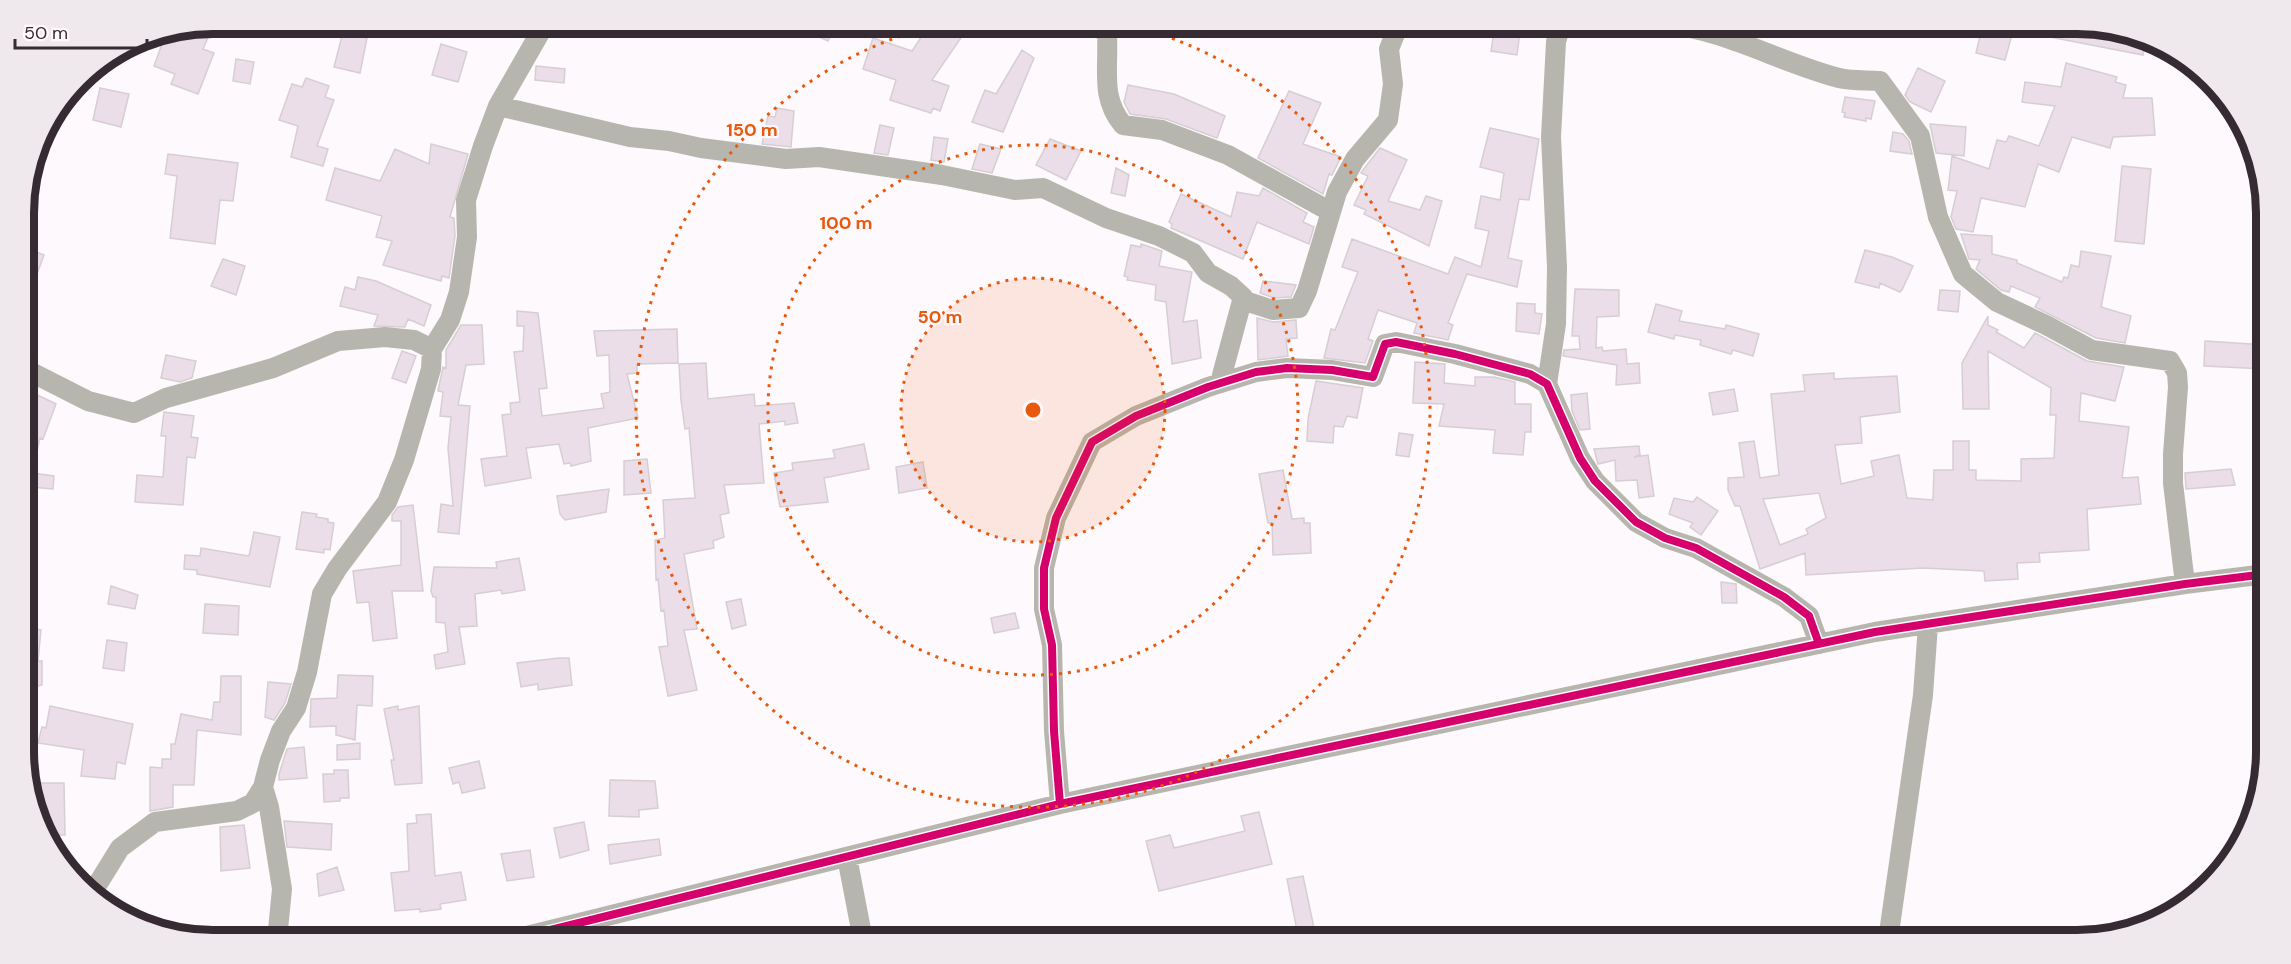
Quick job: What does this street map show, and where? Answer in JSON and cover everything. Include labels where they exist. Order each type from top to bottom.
[{"type":"street","points":[[1242,300],[1273,310],[1299,308],[1307,291],[1337,192],[1355,159],[1388,120],[1393,84],[1389,49],[1395,34]]},
{"type":"street","points":[[1546,384],[1556,324],[1557,267],[1551,137],[1558,34]]},
{"type":"street","points":[[1706,34],[1737,42],[1770,56],[1841,78],[1880,81],[1920,136],[1938,217],[1963,274],[1996,302],[2046,324],[2092,350],[2170,361],[2177,372],[2174,483],[2185,584]]},
{"type":"street","points":[[97,886],[120,848],[155,822],[237,811],[253,803],[263,787],[281,731],[296,708],[322,594],[337,569],[387,502],[404,460],[431,369],[432,348],[450,320],[459,292],[467,237],[466,200],[498,106],[539,35]]},
{"type":"street","points":[[1107,35],[1106,93],[1113,113],[1124,126],[1162,130],[1220,152],[1331,212]]},
{"type":"street","points":[[498,106],[630,137],[669,141],[701,148],[786,159],[819,157],[942,175],[1015,190],[1043,188],[1106,218],[1159,236],[1193,253],[1208,273],[1231,286],[1243,297],[1222,375],[1223,382]]},
{"type":"street","points":[[35,374],[88,401],[134,413],[166,398],[273,368],[338,341],[385,337],[414,340],[432,348]]},
{"type":"street","points":[[1060,804],[1054,731],[1052,645],[1044,609],[1044,568],[1056,518],[1092,442],[1136,416],[1223,382],[1256,372],[1287,368],[1332,370],[1373,377],[1385,344],[1396,342],[1455,354],[1530,374],[1546,384],[1580,458],[1595,481],[1636,522],[1665,538],[1696,548],[1784,597],[1809,616],[1819,644]]},
{"type":"street","points":[[551,930],[1060,804],[1819,644],[2185,584],[2256,575]]},
{"type":"street","points":[[1890,929],[1923,695],[1928,625]]},
{"type":"street","points":[[263,787],[269,807],[282,889],[278,930]]},
{"type":"street","points":[[847,857],[861,930]]},
{"type":"building","points":[[1493,34],[1520,34],[1517,55],[1491,51]]},
{"type":"building","points":[[1972,34],[2012,34],[2005,60],[1976,53],[1980,36]]},
{"type":"building","points":[[2039,34],[2089,35],[2112,38],[2144,47],[2143,55]]},
{"type":"building","points":[[209,35],[203,49],[214,53],[198,94],[171,84],[175,74],[154,66],[163,42]]},
{"type":"building","points":[[342,35],[367,38],[360,73],[334,67]]},
{"type":"building","points":[[814,35],[831,35],[828,41]]},
{"type":"building","points":[[923,35],[963,35],[932,80],[949,86],[940,111],[933,108],[931,113],[890,100],[896,80],[863,69],[873,38],[912,51]]},
{"type":"building","points":[[441,44],[467,52],[458,82],[432,75]]},
{"type":"building","points":[[1022,50],[1034,58],[1003,132],[972,122],[985,90],[996,94]]},
{"type":"building","points":[[236,59],[254,62],[250,84],[233,81]]},
{"type":"building","points":[[2066,63],[2117,77],[2115,82],[2126,85],[2123,98],[2152,98],[2155,135],[2113,137],[2110,148],[2072,137],[2059,172],[2038,164],[2025,207],[1981,198],[1973,232],[1956,229],[1951,217],[1957,191],[1948,190],[1952,156],[1989,169],[1997,140],[2006,142],[2009,136],[2039,146],[2055,106],[2022,102],[2025,82],[2061,87]]},
{"type":"building","points":[[536,66],[565,69],[564,83],[535,80]]},
{"type":"building","points":[[1918,68],[1945,81],[1931,112],[1910,102],[1905,95]]},
{"type":"building","points":[[306,78],[329,86],[325,97],[334,100],[317,146],[328,149],[323,166],[291,157],[298,126],[279,120],[292,84],[302,87]]},
{"type":"building","points":[[1128,85],[1174,94],[1225,116],[1217,138],[1166,119],[1130,114],[1124,102]]},
{"type":"building","points":[[100,88],[129,94],[121,127],[93,120]]},
{"type":"building","points":[[1289,91],[1321,103],[1303,144],[1341,157],[1332,175],[1329,174],[1323,194],[1258,158]]},
{"type":"building","points":[[1845,97],[1875,101],[1871,119],[1866,118],[1866,121],[1844,117],[1845,113],[1842,112]]},
{"type":"building","points":[[777,108],[794,111],[791,147],[762,144],[768,116],[775,117]]},
{"type":"building","points":[[1930,124],[1966,127],[1964,156],[1936,153]]},
{"type":"building","points":[[880,125],[894,128],[888,155],[874,153]]},
{"type":"building","points":[[1490,128],[1539,139],[1529,200],[1519,199],[1508,258],[1522,261],[1517,287],[1467,274],[1448,323],[1453,325],[1448,340],[1414,333],[1417,323],[1378,310],[1368,339],[1373,341],[1365,363],[1324,358],[1331,329],[1335,330],[1358,272],[1342,267],[1352,239],[1448,274],[1455,257],[1481,267],[1489,231],[1475,228],[1481,196],[1500,200],[1504,173],[1480,167]]},
{"type":"building","points":[[1893,132],[1903,134],[1909,141],[1912,154],[1890,151]]},
{"type":"building","points":[[934,137],[948,139],[944,162],[931,160]]},
{"type":"building","points":[[1050,139],[1081,151],[1066,180],[1036,165]]},
{"type":"building","points":[[431,144],[468,154],[450,217],[454,218],[455,236],[449,278],[442,276],[441,281],[383,265],[392,241],[376,237],[382,216],[326,200],[335,168],[380,181],[395,149],[429,164]]},
{"type":"building","points":[[980,144],[1001,149],[992,173],[972,169]]},
{"type":"building","points":[[1380,148],[1407,160],[1388,201],[1420,210],[1426,196],[1442,201],[1429,246],[1364,214],[1366,210],[1354,205],[1368,176],[1361,173]]},
{"type":"building","points":[[168,154],[238,163],[233,201],[220,200],[215,244],[170,238],[177,176],[165,174]]},
{"type":"building","points":[[2122,166],[2151,169],[2144,244],[2115,241]]},
{"type":"building","points":[[1116,168],[1129,175],[1125,196],[1111,193]]},
{"type":"building","points":[[1263,188],[1307,213],[1303,222],[1314,227],[1309,244],[1257,222],[1243,259],[1171,228],[1172,224],[1169,222],[1181,194],[1231,217],[1237,192],[1259,196]]},
{"type":"building","points":[[1961,234],[1992,236],[1992,254],[2017,260],[2017,263],[2062,282],[2064,277],[2068,278],[2071,265],[2079,267],[2081,251],[2111,256],[2101,307],[2131,316],[2125,343],[2096,338],[2035,307],[2040,298],[2011,286],[2009,292],[2001,290],[1976,269],[1980,260],[1969,259]]},
{"type":"building","points":[[1141,244],[1162,251],[1159,266],[1192,272],[1183,322],[1197,320],[1201,358],[1172,364],[1166,302],[1155,300],[1156,285],[1127,280],[1128,277],[1124,276],[1131,245],[1141,247]]},
{"type":"building","points":[[1865,250],[1892,257],[1913,266],[1900,292],[1880,283],[1879,288],[1855,282]]},
{"type":"building","points":[[35,252],[44,255],[35,280]]},
{"type":"building","points":[[223,259],[245,266],[236,295],[211,286]]},
{"type":"building","points":[[358,277],[376,281],[431,305],[424,326],[408,319],[405,327],[374,326],[378,315],[340,306],[345,287],[355,290]]},
{"type":"building","points":[[1263,281],[1296,285],[1291,297],[1274,298],[1260,293]]},
{"type":"building","points":[[1575,289],[1619,290],[1619,316],[1597,317],[1596,348],[1602,347],[1603,351],[1626,349],[1627,364],[1639,363],[1640,383],[1616,385],[1617,365],[1563,356],[1564,350],[1580,349],[1579,336],[1572,336]]},
{"type":"building","points":[[1940,290],[1960,291],[1958,312],[1938,310]]},
{"type":"building","points":[[1517,303],[1535,304],[1535,313],[1542,314],[1539,334],[1516,331]]},
{"type":"building","points":[[1656,304],[1682,311],[1679,321],[1725,329],[1726,325],[1759,334],[1753,356],[1733,350],[1731,354],[1700,345],[1701,340],[1675,335],[1674,339],[1648,332]]},
{"type":"building","points":[[517,311],[538,313],[547,388],[539,389],[542,416],[604,408],[601,394],[610,392],[609,355],[597,356],[594,331],[677,329],[678,363],[637,364],[637,373],[627,374],[638,418],[588,428],[591,461],[571,466],[570,463],[564,464],[559,444],[526,448],[531,478],[485,486],[481,459],[507,456],[502,415],[511,414],[510,403],[520,402],[514,352],[523,351],[524,326],[517,326]]},
{"type":"building","points":[[1988,316],[1988,325],[2024,348],[2035,333],[2087,361],[2124,367],[2115,401],[2081,393],[2079,421],[2129,427],[2122,478],[2138,477],[2141,504],[2087,509],[2089,550],[2039,553],[2040,562],[2017,563],[2018,579],[1985,581],[1984,571],[1923,568],[1806,575],[1805,553],[1760,569],[1740,506],[1735,506],[1728,490],[1728,478],[1744,477],[1739,443],[1754,441],[1760,478],[1779,475],[1771,394],[1805,391],[1803,375],[1834,373],[1834,379],[1897,376],[1900,412],[1860,417],[1862,443],[1835,445],[1841,484],[1874,476],[1871,461],[1899,455],[1907,498],[1933,500],[1934,470],[1953,470],[1953,441],[1969,441],[1969,470],[1976,470],[1976,480],[2021,481],[2021,459],[2054,458],[2056,415],[2050,415],[2051,388],[1988,351],[1989,409],[1963,409],[1962,363]],"holes":[[[1819,493],[1826,518],[1806,529],[1808,534],[1780,545],[1763,499]]]},
{"type":"building","points":[[1257,318],[1273,322],[1296,320],[1297,338],[1286,339],[1288,356],[1258,360]]},
{"type":"building","points":[[461,325],[482,325],[484,364],[466,365],[458,405],[470,406],[459,534],[438,532],[441,504],[453,506],[448,448],[451,417],[440,416],[443,392],[438,391],[443,367],[446,368],[446,350]]},
{"type":"building","points":[[2205,341],[2256,344],[2256,369],[2204,366]]},
{"type":"building","points":[[402,351],[416,356],[406,383],[392,378]]},
{"type":"building","points":[[166,355],[196,361],[192,378],[180,382],[161,378]]},
{"type":"building","points":[[1415,362],[1445,364],[1444,383],[1475,386],[1475,377],[1494,377],[1515,382],[1515,404],[1531,404],[1531,432],[1525,432],[1523,455],[1493,453],[1495,430],[1439,426],[1444,404],[1413,403]]},
{"type":"building","points":[[706,363],[708,399],[754,394],[755,406],[794,403],[798,423],[785,425],[785,421],[759,424],[764,483],[724,485],[729,513],[720,515],[724,537],[713,541],[714,548],[684,554],[697,629],[684,630],[697,690],[668,696],[659,647],[668,646],[664,610],[661,611],[658,579],[656,580],[655,540],[665,538],[663,500],[695,498],[689,428],[685,429],[679,364]]},
{"type":"building","points":[[1316,381],[1363,388],[1357,418],[1347,416],[1343,427],[1334,426],[1333,443],[1307,441],[1308,419]]},
{"type":"building","points":[[1734,389],[1738,411],[1713,415],[1709,393]]},
{"type":"building","points":[[1587,393],[1590,429],[1580,430],[1572,411],[1571,395]]},
{"type":"building","points":[[35,394],[56,404],[43,439],[40,438],[37,451],[35,450]]},
{"type":"building","points":[[164,412],[194,416],[191,437],[198,438],[195,458],[187,457],[183,505],[135,502],[137,475],[163,477],[166,436],[161,436]]},
{"type":"building","points":[[1399,433],[1413,435],[1409,457],[1396,455]]},
{"type":"building","points":[[864,444],[869,469],[824,478],[828,502],[780,507],[774,473],[793,470],[792,463],[835,458],[833,450]]},
{"type":"building","points":[[1639,446],[1640,455],[1634,457],[1648,455],[1654,496],[1639,498],[1637,480],[1616,481],[1615,460],[1598,464],[1594,449]]},
{"type":"building","points":[[647,459],[651,493],[624,495],[624,461]]},
{"type":"building","points":[[923,462],[927,488],[899,493],[896,467]]},
{"type":"building","points":[[2231,469],[2235,485],[2186,489],[2185,473]]},
{"type":"building","points":[[1283,470],[1292,519],[1304,518],[1304,523],[1310,523],[1311,553],[1273,555],[1272,523],[1268,523],[1259,474]]},
{"type":"building","points":[[35,473],[54,476],[53,489],[34,487]]},
{"type":"building","points":[[609,489],[606,512],[565,520],[560,514],[557,496]]},
{"type":"building","points":[[1697,497],[1718,511],[1701,535],[1690,527],[1693,523],[1669,514],[1674,498],[1693,502]]},
{"type":"building","points":[[413,505],[423,591],[392,591],[397,638],[373,641],[369,602],[357,603],[353,571],[401,565],[401,521],[392,521],[392,515],[398,507]]},
{"type":"building","points":[[302,512],[317,514],[316,517],[328,519],[328,522],[334,523],[330,550],[324,549],[324,553],[296,549]]},
{"type":"building","points":[[254,532],[280,537],[270,587],[197,574],[197,570],[184,569],[185,555],[200,556],[201,548],[249,556]]},
{"type":"building","points":[[519,558],[525,590],[502,594],[501,590],[475,594],[477,626],[459,627],[465,664],[436,669],[434,655],[448,652],[445,623],[436,622],[436,597],[433,597],[431,591],[434,567],[497,568],[496,562]]},
{"type":"building","points":[[1721,582],[1736,584],[1737,603],[1722,603]]},
{"type":"building","points":[[111,586],[138,595],[135,609],[108,604]]},
{"type":"building","points":[[741,599],[746,625],[732,629],[726,602]]},
{"type":"building","points":[[205,604],[239,606],[238,635],[203,633]]},
{"type":"building","points":[[1015,613],[1019,628],[994,633],[991,618]]},
{"type":"building","points":[[34,629],[41,630],[38,661],[42,661],[42,685],[35,687]]},
{"type":"building","points":[[107,640],[127,643],[124,671],[103,668]]},
{"type":"building","points":[[569,658],[572,685],[538,690],[538,684],[521,687],[517,663]]},
{"type":"building","points":[[338,675],[373,676],[372,706],[357,705],[355,740],[336,735],[336,726],[310,727],[311,699],[337,698]]},
{"type":"building","points":[[221,676],[241,676],[241,735],[197,730],[194,785],[173,785],[173,807],[150,811],[150,767],[162,768],[162,759],[171,759],[171,744],[175,744],[181,714],[212,720],[214,702],[220,702]]},
{"type":"building","points":[[268,682],[291,684],[285,703],[274,720],[265,717]]},
{"type":"building","points":[[50,706],[133,724],[125,764],[117,762],[115,779],[81,776],[84,750],[38,743],[42,727],[46,728]]},
{"type":"building","points":[[398,706],[398,710],[419,706],[422,783],[395,785],[391,760],[394,760],[384,709]]},
{"type":"building","points":[[360,743],[360,759],[337,760],[337,745]]},
{"type":"building","points":[[304,747],[307,778],[279,780],[287,749]]},
{"type":"building","points":[[479,761],[485,788],[462,793],[459,782],[453,784],[449,768]]},
{"type":"building","points":[[334,770],[348,770],[349,798],[324,802],[323,774],[334,774]]},
{"type":"building","points":[[610,780],[655,781],[658,808],[639,810],[639,817],[609,816]]},
{"type":"building","points":[[39,783],[64,783],[65,835],[56,835],[48,819]]},
{"type":"building","points":[[1259,812],[1272,864],[1159,891],[1146,841],[1170,835],[1174,848],[1245,831],[1241,816]]},
{"type":"building","points":[[431,814],[435,876],[461,872],[466,900],[440,904],[441,909],[420,912],[420,909],[395,911],[391,873],[409,871],[407,824],[417,823],[416,815]]},
{"type":"building","points":[[284,821],[332,824],[331,850],[287,847]]},
{"type":"building","points":[[584,822],[589,850],[560,858],[554,828]]},
{"type":"building","points":[[244,825],[250,868],[221,871],[220,827]]},
{"type":"building","points":[[659,839],[661,855],[610,864],[608,845]]},
{"type":"building","points":[[530,850],[534,877],[507,881],[501,854]]},
{"type":"building","points":[[337,867],[344,890],[319,896],[317,874]]},
{"type":"building","points":[[1303,876],[1314,928],[1297,929],[1287,879]]},
{"type":"cycle path","points":[[1060,804],[1054,731],[1052,645],[1044,609],[1044,568],[1056,518],[1092,442],[1136,416],[1208,387],[1256,372],[1287,368],[1332,370],[1373,377],[1385,344],[1396,342],[1455,354],[1530,374],[1547,384],[1580,458],[1595,481],[1636,522],[1665,538],[1696,548],[1784,597],[1809,616],[1819,644]]},
{"type":"cycle path","points":[[551,930],[1060,804],[1875,632],[2256,575]]}]
